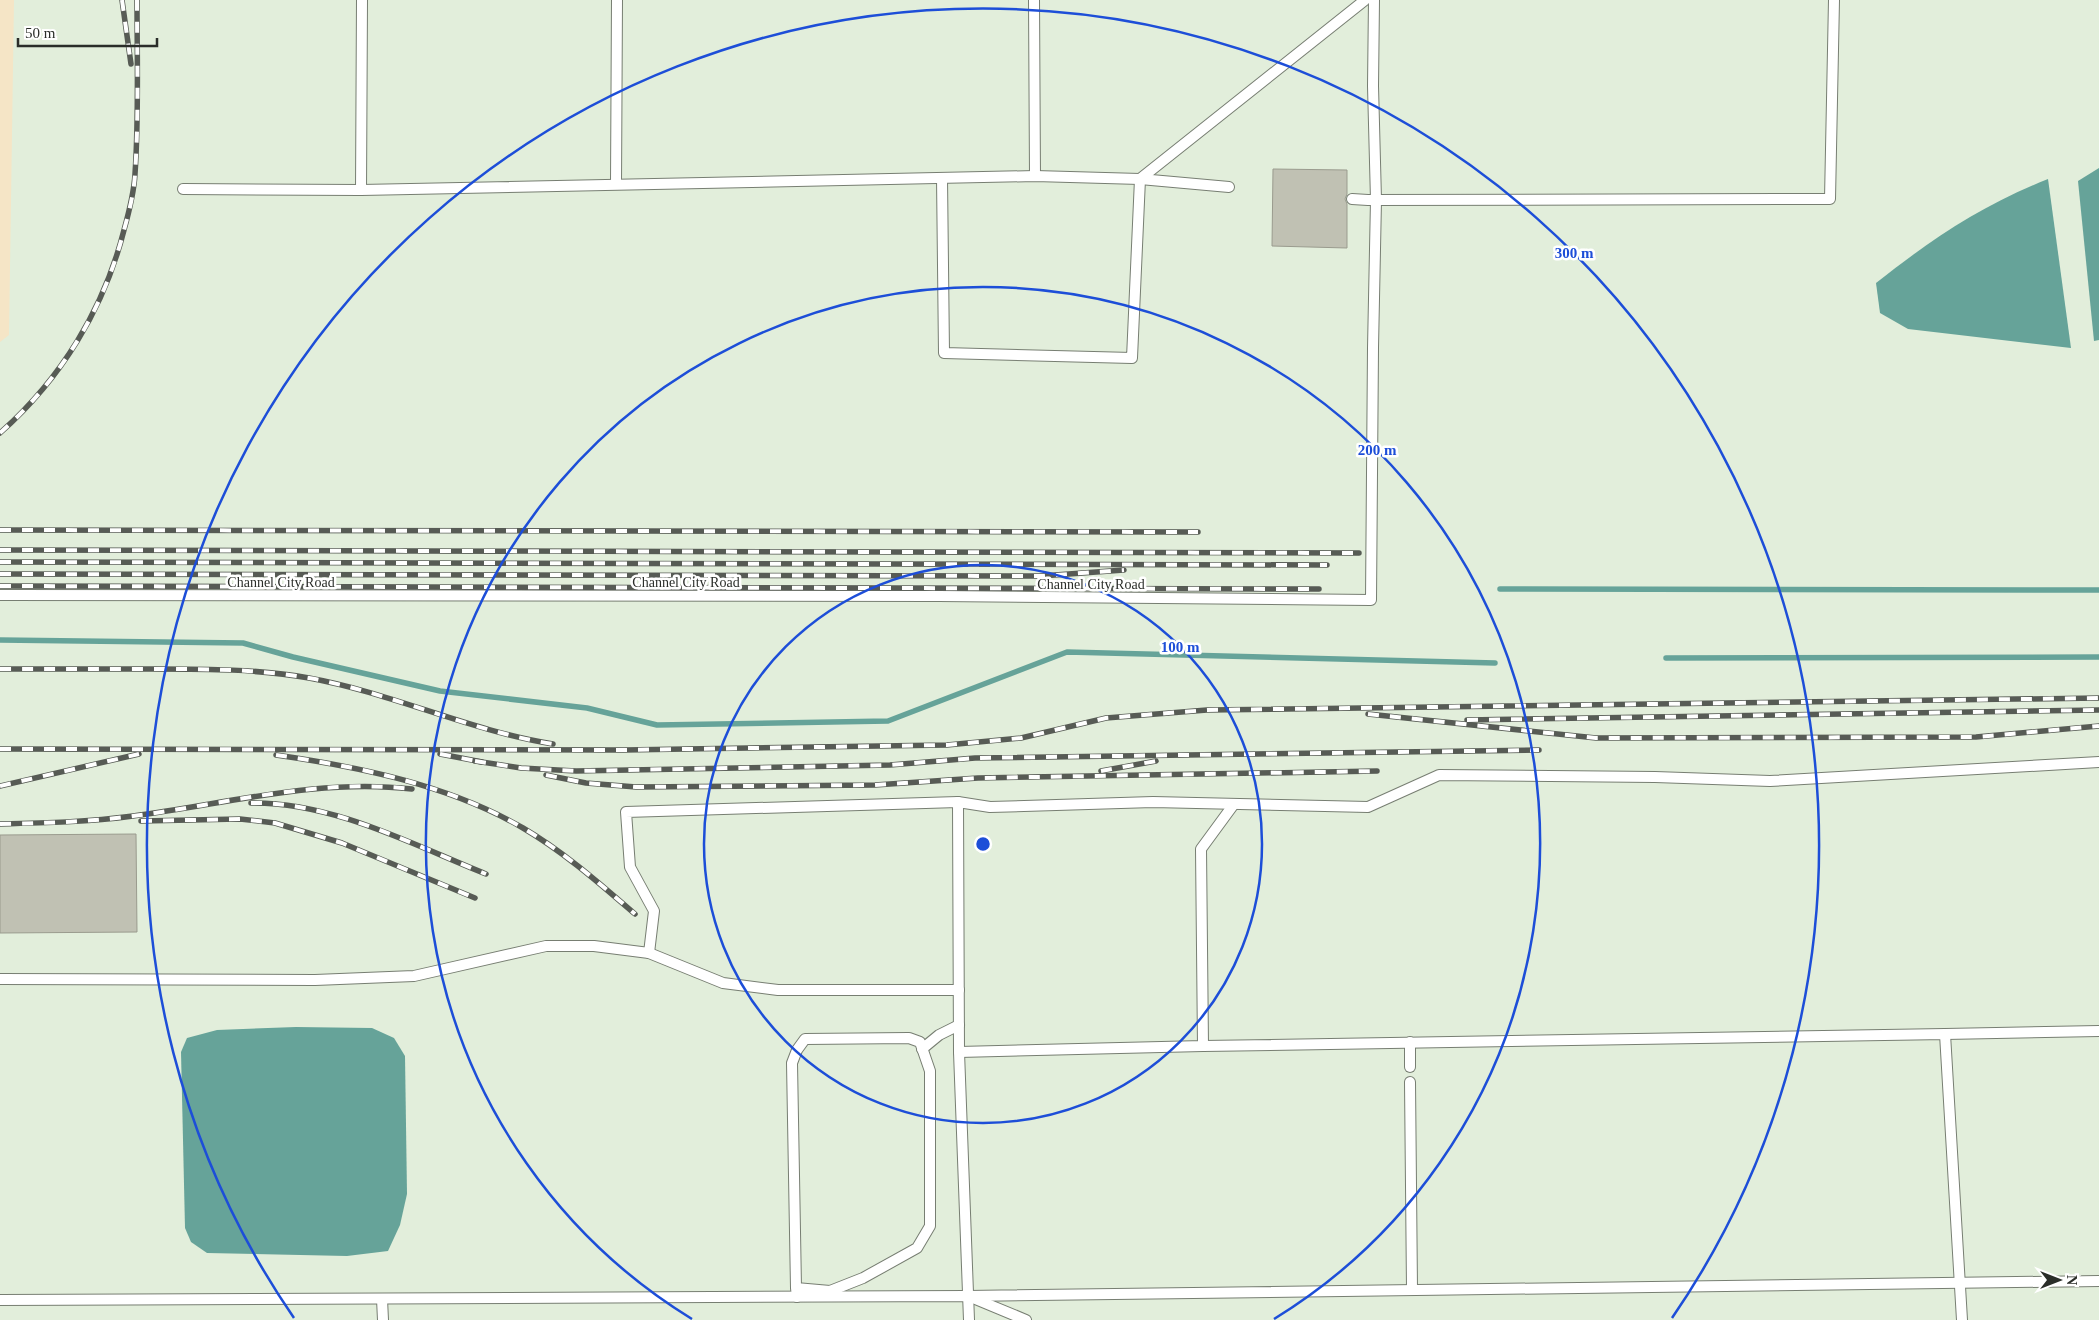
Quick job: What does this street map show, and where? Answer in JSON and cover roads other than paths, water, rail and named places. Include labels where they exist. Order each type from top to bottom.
[{"type":"lane","points":[[362,0],[362,190]]},
{"type":"lane","points":[[616,184],[617,0]]},
{"type":"lane","points":[[1034,0],[1036,176]]},
{"type":"lane","points":[[942,178],[944,354],[1132,358],[1140,179],[1365,0]]},
{"type":"lane","points":[[1374,0],[1373,86],[1376,200]]},
{"type":"lane","points":[[1352,199],[1830,199],[1834,0]]},
{"type":"lane","points":[[183,189],[362,190],[1036,176],[1140,179],[1230,187]]},
{"type":"lane","name":"Channel City Road","points":[[0,595],[939,596],[1371,600],[1372,348],[1376,200]]},
{"type":"lane","points":[[649,953],[654,911],[630,867],[626,812],[958,802],[990,807],[1154,802],[1368,807],[1439,775],[1656,777],[1770,781],[2099,762]]},
{"type":"lane","points":[[958,802],[959,1052],[969,1320]]},
{"type":"lane","points":[[1203,1046],[1201,849],[1234,804]]},
{"type":"lane","points":[[0,979],[315,980],[414,976],[546,946],[594,946],[649,953],[723,983],[778,990],[959,990]]},
{"type":"lane","points":[[922,1049],[939,1035],[959,1025]]},
{"type":"lane","points":[[959,1052],[2099,1030]]},
{"type":"lane","points":[[1945,1034],[1962,1320]]},
{"type":"lane","points":[[0,1300],[382,1299],[797,1292],[830,1291],[863,1278],[917,1248],[930,1226],[930,1072],[920,1042],[909,1038],[805,1039],[797,1050],[792,1063],[797,1292]]},
{"type":"lane","points":[[1410,1042],[1410,1067]]},
{"type":"lane","points":[[1410,1082],[1412,1289]]},
{"type":"lane","points":[[797,1292],[968,1296],[2099,1281]]},
{"type":"lane","points":[[968,1296],[1026,1320]]},
{"type":"lane","points":[[382,1299],[383,1320]]},
{"type":"water","points":[[2099,168],[2099,340],[2094,341],[2078,181]]},
{"type":"water","points":[[2048,179],[2071,348],[1908,329],[1880,313],[1876,283],[1958,224],[2001,200]]},
{"type":"water","points":[[296,1027],[372,1028],[394,1038],[405,1056],[407,1194],[400,1225],[388,1251],[347,1256],[207,1253],[191,1242],[185,1228],[181,1052],[187,1038],[217,1030]]},
{"type":"waterway","points":[[1500,589],[2099,590]]},
{"type":"waterway","points":[[0,640],[243,643],[293,657],[440,691],[587,708],[657,725],[888,721],[1067,652],[1495,663]]},
{"type":"waterway","points":[[1666,658],[2099,657]]},
{"type":"railway","points":[[122,0],[131,64]]},
{"type":"railway","points":[[0,433],[22,412],[61,366],[92,315],[115,259],[129,209],[134,181],[137,109],[137,0]]},
{"type":"railway","points":[[0,530],[1198,532]]},
{"type":"railway","points":[[0,550],[1359,553]]},
{"type":"railway","points":[[0,562],[1327,565]]},
{"type":"railway","points":[[0,574],[1041,576],[1124,570]]},
{"type":"railway","points":[[0,586],[1319,589]]},
{"type":"railway","points":[[0,669],[213,669],[290,675],[340,685],[492,730],[553,744]]},
{"type":"railway","points":[[0,749],[624,750],[947,745],[1021,738],[1106,718],[1207,710],[2099,698]]},
{"type":"railway","points":[[1467,720],[2099,710]]},
{"type":"railway","points":[[1368,714],[1596,738],[1976,737],[2099,726]]},
{"type":"railway","points":[[475,761],[521,768],[576,771],[890,765],[975,758],[1539,750]]},
{"type":"railway","points":[[0,786],[139,754]]},
{"type":"railway","points":[[440,754],[482,762]]},
{"type":"railway","points":[[276,755],[340,765],[403,780],[465,800],[495,813],[553,847],[635,914]]},
{"type":"railway","points":[[1101,771],[1156,761]]},
{"type":"railway","points":[[546,775],[586,783],[636,787],[875,785],[978,778],[1377,771]]},
{"type":"railway","points":[[0,824],[116,818],[272,794],[342,787],[412,789]]},
{"type":"railway","points":[[251,803],[312,809],[342,817],[400,838],[486,874]]},
{"type":"railway","points":[[141,821],[240,819],[275,823],[342,843],[475,898]]}]
